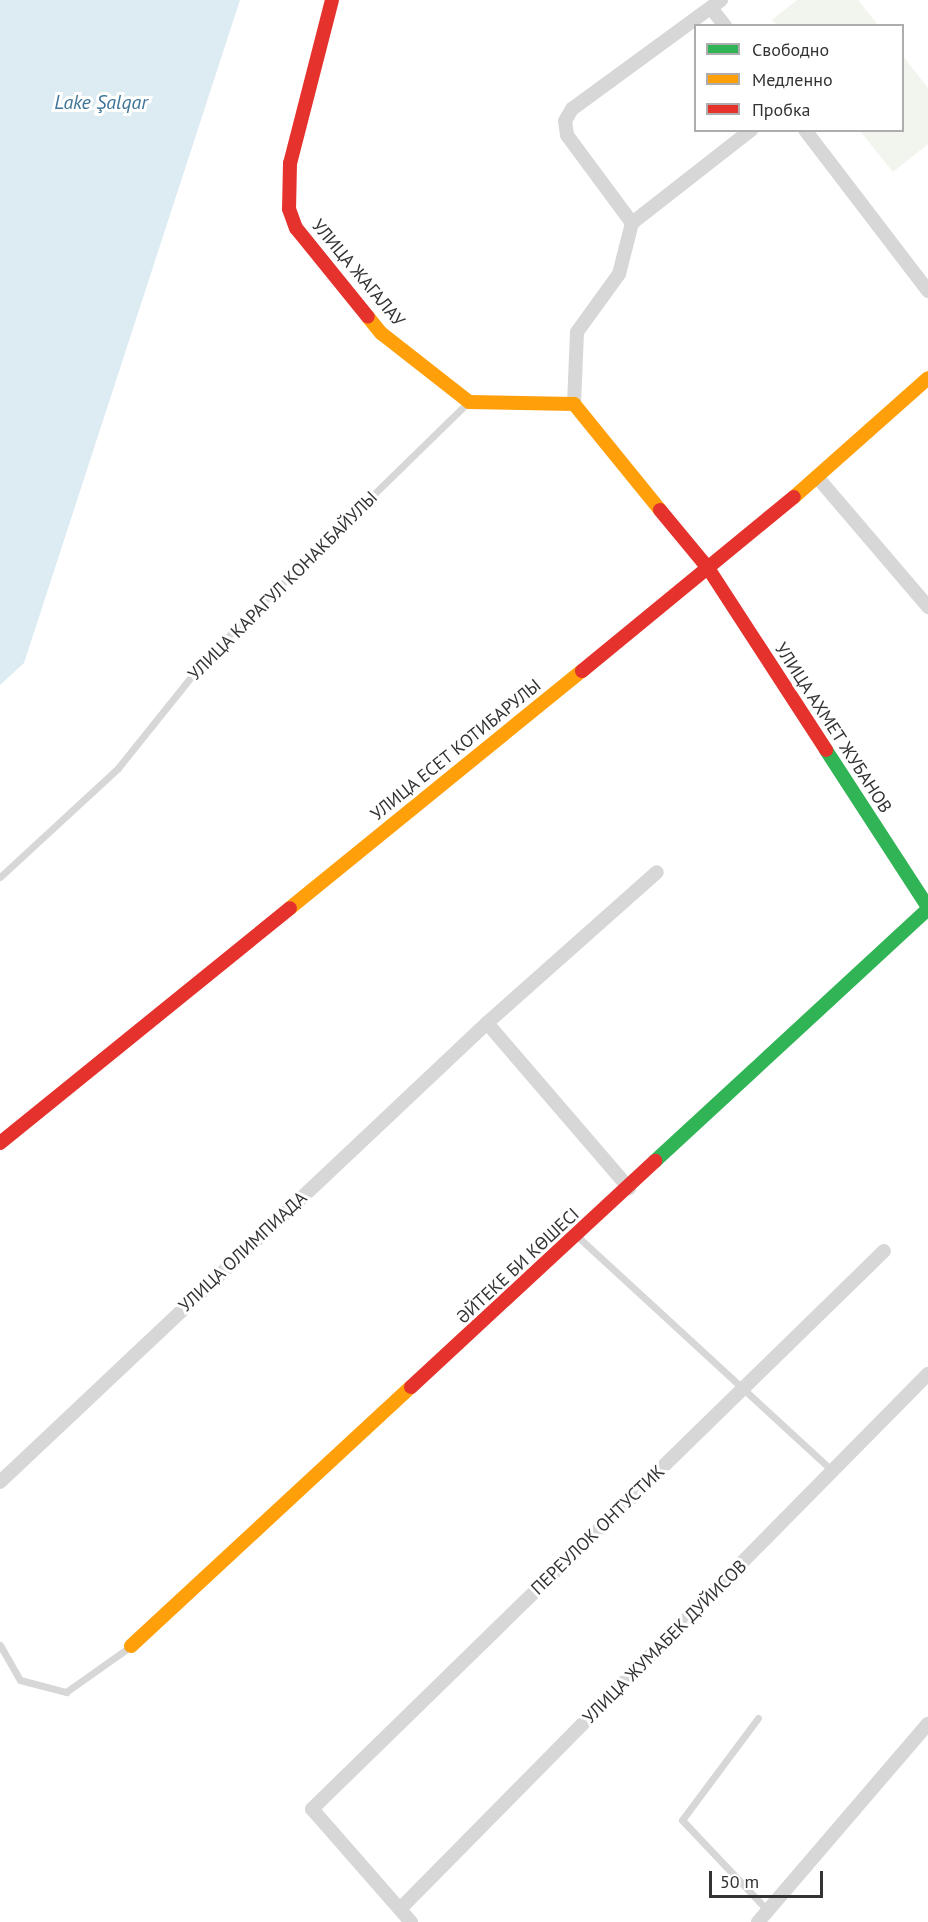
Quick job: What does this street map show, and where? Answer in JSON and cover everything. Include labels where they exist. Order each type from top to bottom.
[{"type":"street","name":"УЛИЦА ЖАГАЛАУ","points":[[332,0],[290,163],[289,209],[296,228],[381,333],[469,402]]},
{"type":"street","points":[[632,223],[567,135],[565,121],[572,109],[716,4],[724,24]]},
{"type":"street","points":[[708,568],[574,404],[577,332],[619,274],[632,223],[748,132]]},
{"type":"street","points":[[807,132],[928,291]]},
{"type":"street","name":"УЛИЦА ЕСЕТ КОТИБАРУЛЫ","points":[[0,1143],[818,478],[928,378]]},
{"type":"street","points":[[469,402],[574,404]]},
{"type":"street","points":[[818,478],[928,607]]},
{"type":"street","name":"УЛИЦА АХМЕТ ЖУБАНОВ","points":[[708,568],[928,908]]},
{"type":"street","name":"УЛИЦА ОЛИМПИАДА","points":[[0,1482],[487,1023],[657,872]]},
{"type":"street","name":"ӘЙТЕКЕ БИ КӨШЕСІ","points":[[131,1646],[629,1188],[928,908]]},
{"type":"street","points":[[487,1023],[629,1188]]},
{"type":"street","name":"ПЕРЕУЛОК ОНТУСТИК","points":[[400,1909],[312,1809],[884,1251]]},
{"type":"street","name":"УЛИЦА ЖУМАБЕК ДУЙИСОВ","points":[[400,1909],[834,1472],[928,1374]]},
{"type":"street","points":[[758,1922],[928,1724]]},
{"type":"street","points":[[400,1909],[411,1922]]},
{"type":"lane","name":"УЛИЦА КАРАГУЛ КОНАКБАЙУЛЫ","points":[[0,877],[118,768],[206,658],[469,402]]},
{"type":"lane","points":[[577,1236],[745,1387],[834,1472]]},
{"type":"lane","points":[[0,1644],[20,1680],[66,1692],[131,1646]]},
{"type":"lane","points":[[758,1718],[682,1820],[768,1911]]},
{"type":"shaded area","points":[[797,0],[858,0],[877,24],[776,24],[772,20]]},
{"type":"shaded area","points":[[904,57],[928,88],[928,144],[893,172],[861,132],[904,132]]},
{"type":"water","name":"Lake Şalqar","points":[[0,0],[240,0],[24,663],[0,685]]},
{"type":"traffic: fast","points":[[826,750],[928,907]]},
{"type":"traffic: fast","points":[[655,1161],[928,909]]},
{"type":"traffic: slow","points":[[368,317],[381,333],[469,402],[574,404],[660,510]]},
{"type":"traffic: slow","points":[[794,497],[928,378]]},
{"type":"traffic: slow","points":[[290,908],[582,671]]},
{"type":"traffic: slow","points":[[131,1646],[411,1387]]},
{"type":"traffic: jam","points":[[332,0],[290,163],[289,209],[296,228],[368,317]]},
{"type":"traffic: jam","points":[[582,671],[794,497]]},
{"type":"traffic: jam","points":[[660,510],[708,568],[826,750]]},
{"type":"traffic: jam","points":[[0,1143],[290,908]]},
{"type":"traffic: jam","points":[[411,1387],[655,1161]]}]
